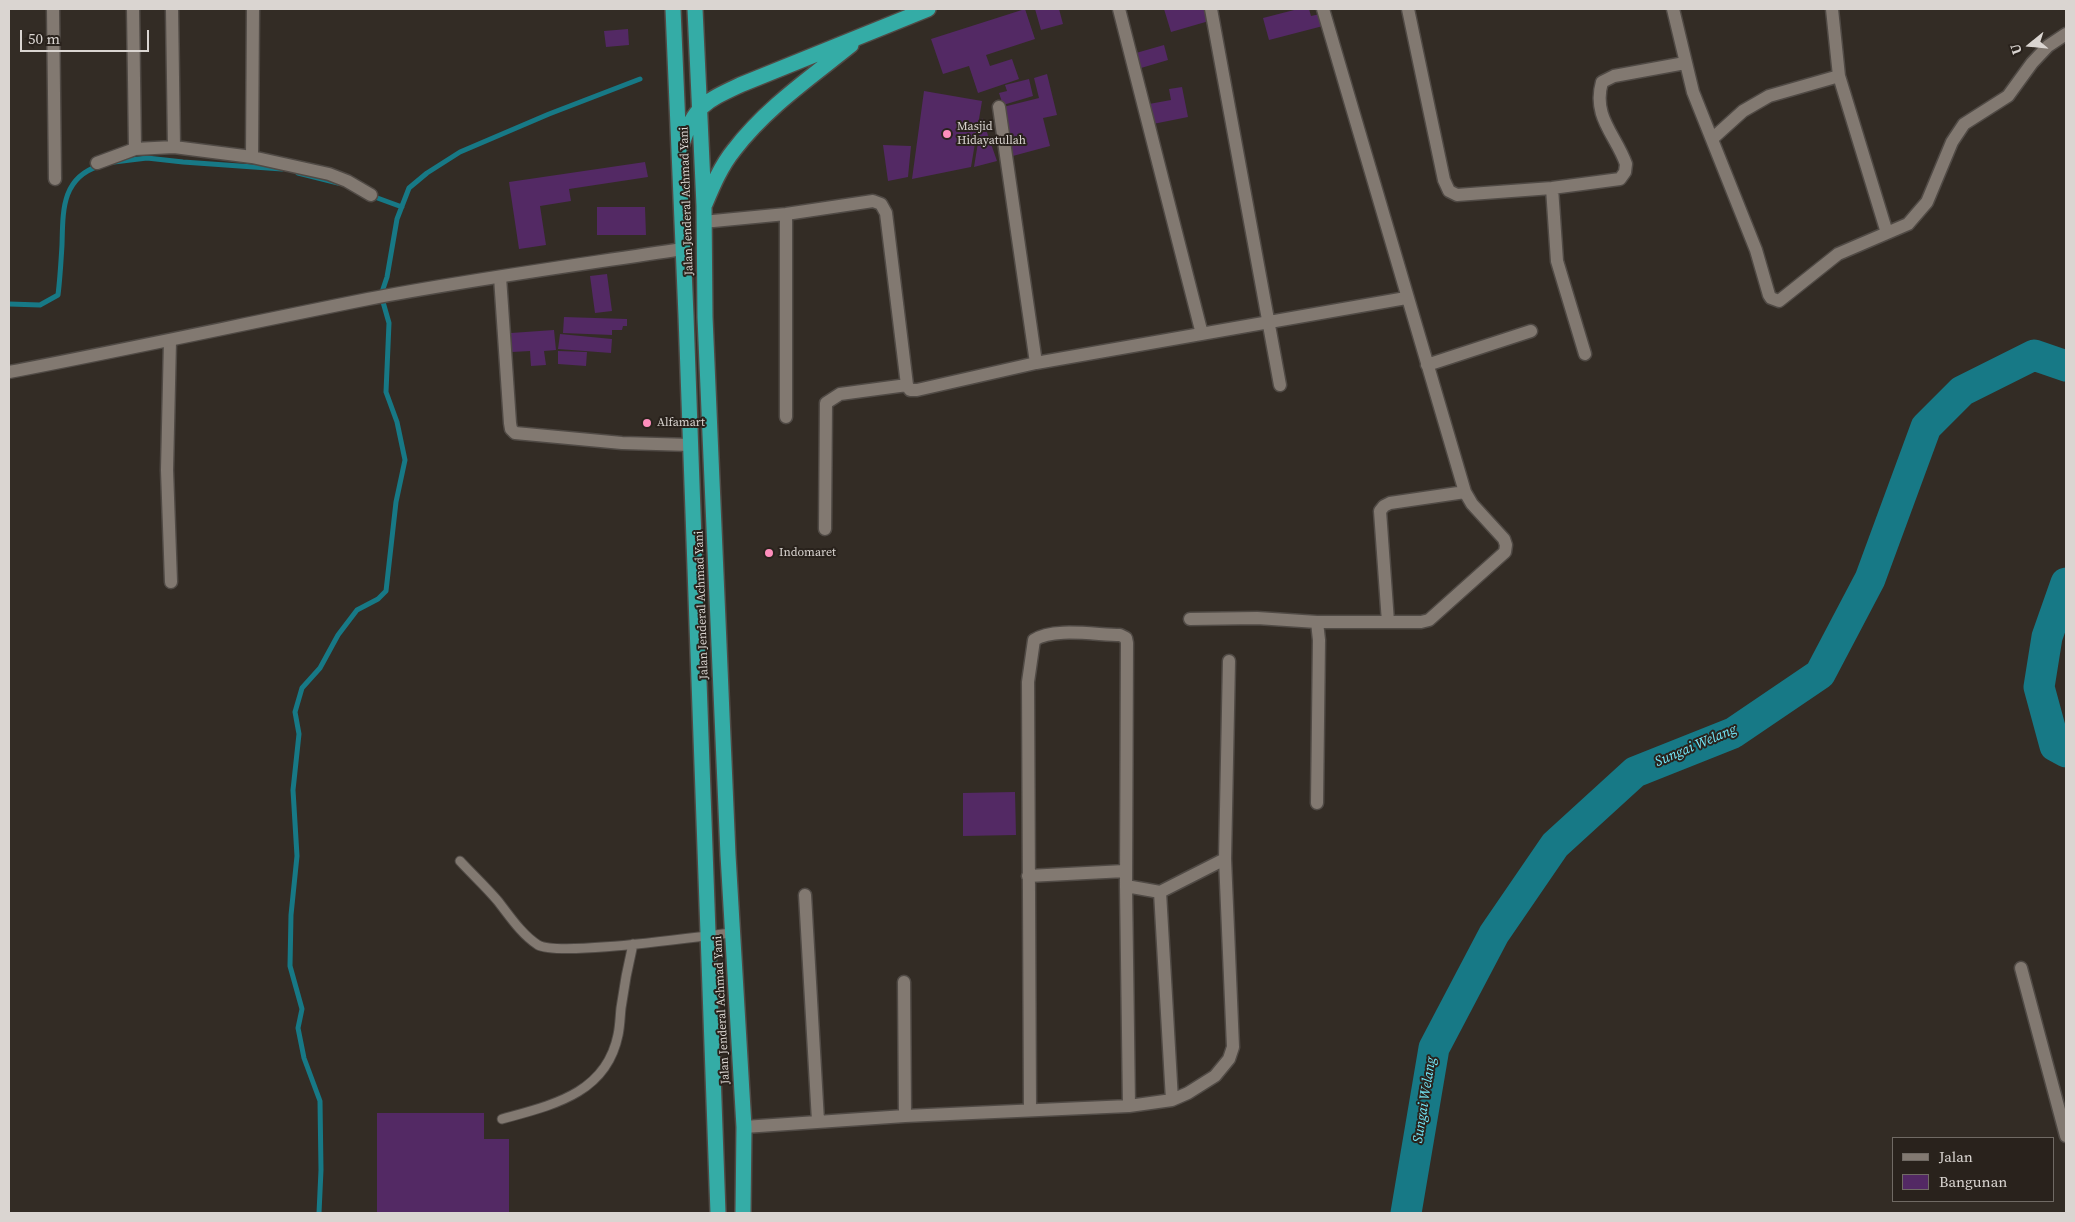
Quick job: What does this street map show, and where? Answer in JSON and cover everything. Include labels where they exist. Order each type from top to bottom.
[{"type":"highway","name":"Jalan Jenderal Achmad Yani","points":[[673,9],[691,445],[718,1213]]},
{"type":"highway","name":"Jalan Jenderal Achmad Yani","points":[[695,9],[698,109],[704,206],[706,326],[732,933],[744,1128],[743,1207]]},
{"type":"highway","points":[[679,152],[687,126],[698,109],[710,99],[928,9]]},
{"type":"highway","points":[[704,206],[716,178],[733,150],[768,111],[864,35]]},
{"type":"street","points":[[53,9],[55,179]]},
{"type":"street","points":[[133,9],[136,149]]},
{"type":"street","points":[[172,9],[174,147]]},
{"type":"street","points":[[252,157],[253,9]]},
{"type":"street","points":[[1119,9],[1202,334]]},
{"type":"street","points":[[1211,9],[1280,385]]},
{"type":"street","points":[[1190,619],[1257,618],[1317,622],[1421,622],[1429,620],[1506,549],[1504,539],[1472,504],[1465,492],[1406,298],[1323,9]]},
{"type":"street","points":[[1408,9],[1444,180],[1449,191],[1457,195],[1552,188],[1620,179],[1625,172],[1626,164],[1600,113],[1599,91],[1602,82],[1614,76],[1686,63]]},
{"type":"street","points":[[1673,9],[1693,92],[1756,250],[1771,298],[1779,301],[1838,254],[1908,224],[1927,202],[1952,142],[1964,124],[2008,96],[2032,63],[2048,46],[2066,34]]},
{"type":"street","points":[[1832,9],[1839,76],[1887,233]]},
{"type":"street","points":[[1712,139],[1743,111],[1769,96],[1839,76]]},
{"type":"street","points":[[1000,107],[1036,363]]},
{"type":"street","points":[[97,163],[136,149],[174,147],[252,157],[329,174],[347,181],[371,195]]},
{"type":"street","points":[[1552,188],[1557,261],[1585,354]]},
{"type":"street","points":[[703,222],[786,214],[873,201],[882,204],[886,213],[907,385],[910,390],[1036,363],[1406,298]]},
{"type":"street","points":[[786,214],[788,350],[786,417]]},
{"type":"street","points":[[9,372],[170,341],[370,299],[682,249]]},
{"type":"street","points":[[500,277],[511,429],[516,433],[622,443],[691,445]]},
{"type":"street","points":[[1427,365],[1532,331]]},
{"type":"street","points":[[170,341],[167,470],[171,582]]},
{"type":"street","points":[[825,529],[826,403],[840,394],[907,385]]},
{"type":"street","points":[[1388,622],[1380,511],[1390,503],[1465,492]]},
{"type":"street","points":[[1317,622],[1319,640],[1318,803]]},
{"type":"street","points":[[1030,1110],[1028,682],[1033,642],[1042,636],[1058,634],[1120,636],[1126,638],[1127,643],[1125,871],[1129,1106]]},
{"type":"street","points":[[744,1128],[905,1116],[1129,1106],[1172,1100],[1188,1093],[1215,1076],[1229,1059],[1232,1047],[1225,859],[1229,661]]},
{"type":"street","points":[[1126,886],[1160,892],[1225,859]]},
{"type":"street","points":[[1028,876],[1125,871]]},
{"type":"street","points":[[1160,892],[1172,1100]]},
{"type":"street","points":[[805,895],[818,1121]]},
{"type":"street","points":[[2020,968],[2066,1136]]},
{"type":"street","points":[[904,982],[905,1116]]},
{"type":"lane","points":[[460,861],[495,898],[519,928],[540,946],[564,948],[633,944],[732,933]]},
{"type":"lane","points":[[502,1119],[555,1104],[576,1093],[599,1075],[607,1064],[618,1036],[627,966],[633,944]]},
{"type":"building","points":[[1025,9],[1035,39],[986,55],[990,66],[1012,59],[1019,79],[978,93],[969,66],[943,74],[931,39]]},
{"type":"building","points":[[1035,9],[1059,9],[1063,24],[1041,30]]},
{"type":"building","points":[[1164,9],[1206,9],[1209,21],[1171,32]]},
{"type":"building","points":[[1298,9],[1309,9],[1311,16],[1320,14],[1323,26],[1269,40],[1263,18]]},
{"type":"building","points":[[628,29],[629,45],[606,47],[604,31]]},
{"type":"building","points":[[1164,45],[1168,60],[1141,68],[1136,53]]},
{"type":"building","points":[[1047,74],[1057,115],[1043,118],[1050,146],[1009,157],[1005,142],[1011,140],[1003,107],[1039,98],[1034,78]]},
{"type":"building","points":[[1029,79],[1033,96],[1003,105],[999,93],[1007,91],[1005,85]]},
{"type":"building","points":[[1182,87],[1188,117],[1153,124],[1149,104],[1171,100],[1169,89]]},
{"type":"building","name":"Masjid Hidayatullah","points":[[924,91],[982,101],[971,167],[912,179]]},
{"type":"building","name":"Masjid Hidayatullah","points":[[982,118],[997,161],[974,167]]},
{"type":"building","points":[[883,145],[911,146],[908,177],[888,181]]},
{"type":"building","points":[[645,162],[648,177],[569,189],[571,201],[540,206],[546,245],[519,249],[509,182]]},
{"type":"building","points":[[597,207],[645,207],[646,235],[597,235]]},
{"type":"building","points":[[607,274],[612,311],[595,313],[590,276]]},
{"type":"building","points":[[564,317],[627,319],[627,326],[623,326],[622,330],[612,330],[612,335],[563,333]]},
{"type":"building","points":[[554,330],[556,350],[544,351],[546,365],[531,366],[530,351],[512,352],[511,333]]},
{"type":"building","points":[[560,334],[612,339],[611,353],[558,349]]},
{"type":"building","points":[[558,351],[587,352],[586,366],[558,364]]},
{"type":"building","points":[[1015,792],[1016,835],[963,836],[963,793]]},
{"type":"building","points":[[377,1113],[484,1113],[484,1139],[509,1139],[509,1213],[377,1213]]},
{"type":"waterway","points":[[319,1213],[321,1170],[320,1101],[304,1058],[298,1028],[302,1009],[290,966],[291,915],[297,856],[293,790],[299,734],[295,712],[302,688],[320,668],[338,635],[357,610],[378,599],[386,591],[396,502],[405,460],[397,422],[386,392],[389,323],[381,295],[387,277],[397,219],[409,188],[427,173],[460,152],[549,114],[640,79]]},
{"type":"waterway","points":[[114,162],[147,158],[282,169]]},
{"type":"waterway","points":[[9,304],[40,305],[58,295],[64,209],[67,198],[77,179],[87,171],[99,166]]},
{"type":"waterway","points":[[298,173],[338,183]]},
{"type":"waterway","points":[[372,196],[402,207]]},
{"type":"waterway","name":"Sungai Welang","points":[[1406,1213],[1434,1048],[1494,934],[1555,845],[1635,772],[1733,733],[1820,674],[1870,579],[1926,427],[1962,391],[2034,355],[2066,366]]},
{"type":"waterway","name":"Sungai Welang","points":[[2066,583],[2047,637],[2039,687],[2055,746],[2066,752]]},
{"type":"place","name":"Masjid Hidayatullah","points":[[947,134]]},
{"type":"place","name":"Alfamart","points":[[647,423]]},
{"type":"place","name":"Indomaret","points":[[769,553]]}]
